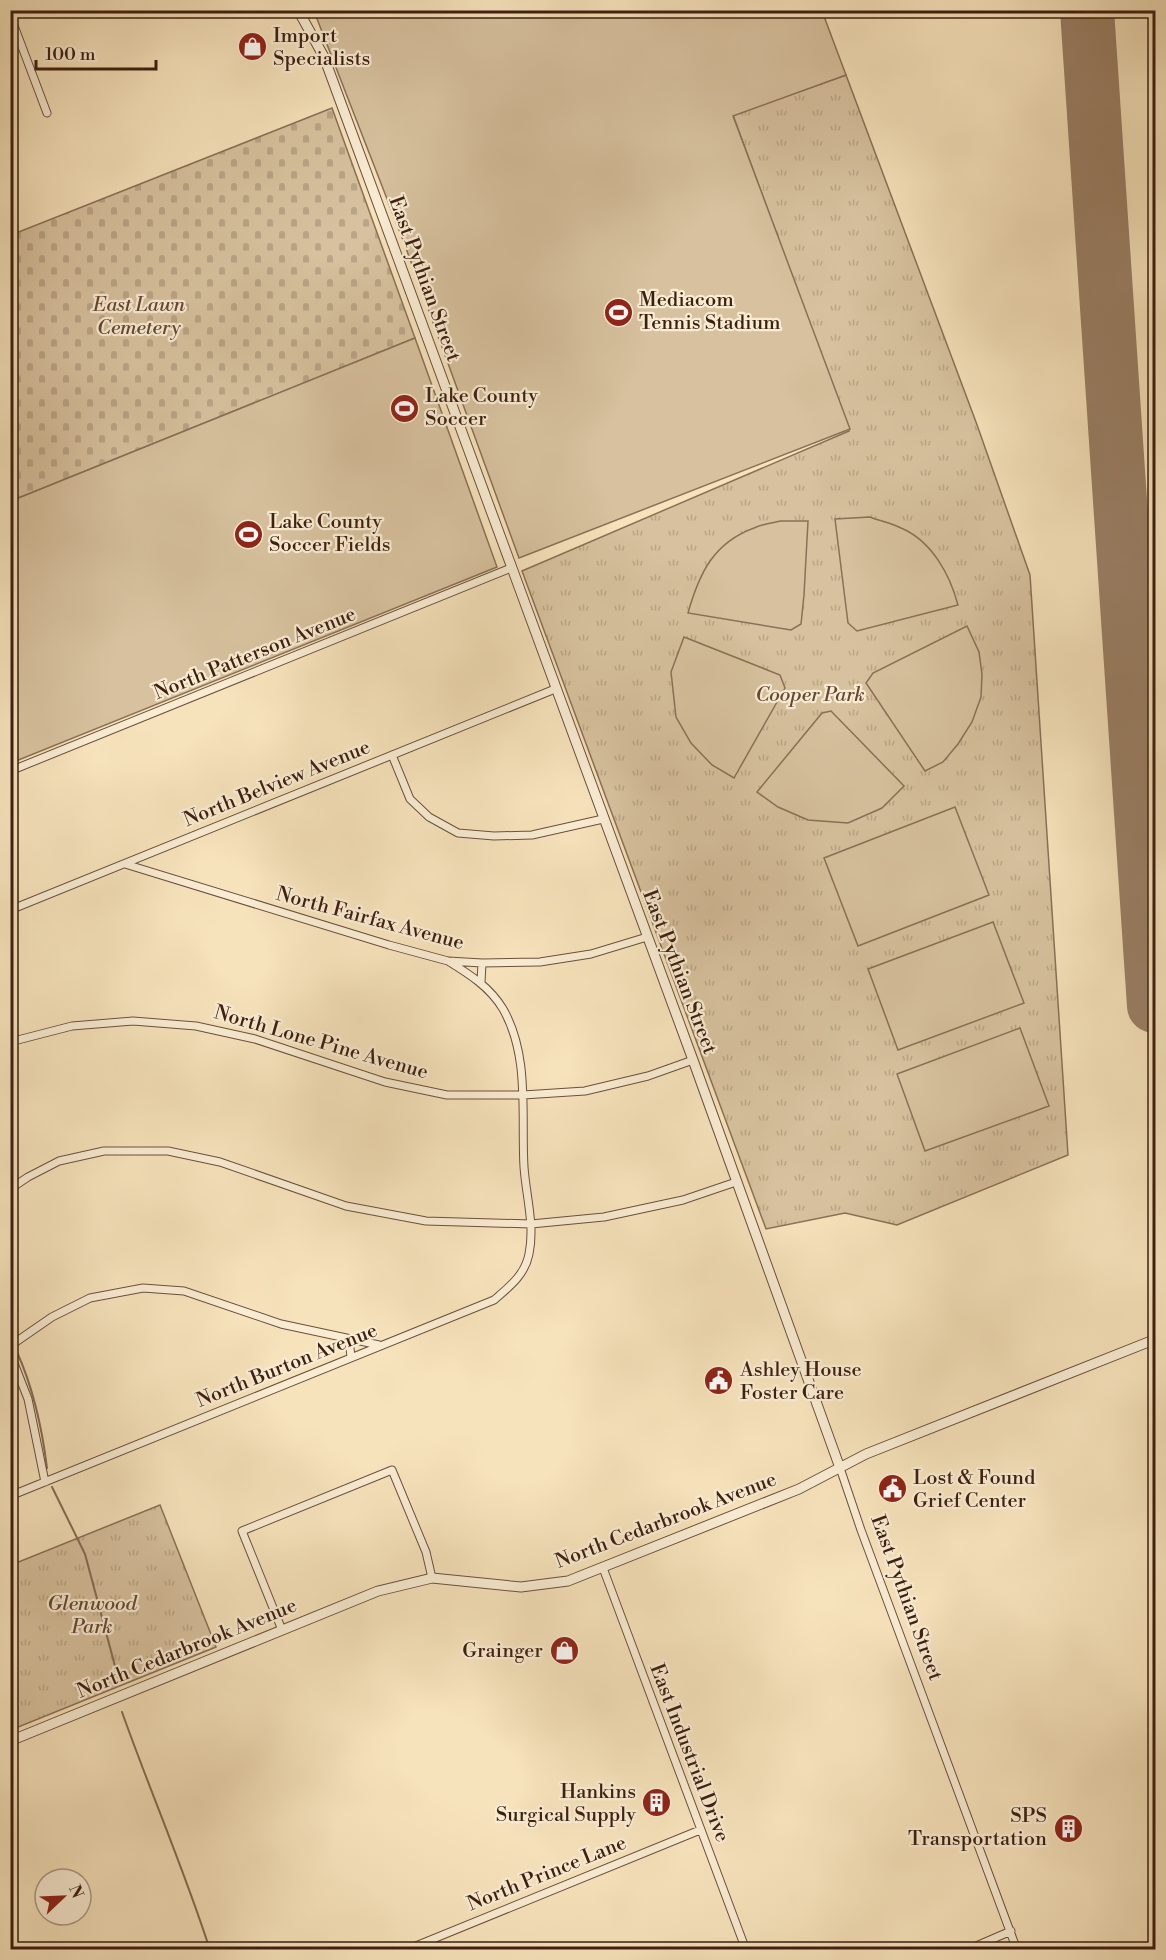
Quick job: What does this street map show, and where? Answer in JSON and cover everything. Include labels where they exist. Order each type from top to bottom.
[{"type":"street","name":"East Pythian Street","points":[[298,10],[324,57],[693,1060],[861,1530],[1017,1950]]},
{"type":"street","points":[[10,15],[47,114]]},
{"type":"street","name":"North Patterson Avenue","points":[[10,771],[511,568]]},
{"type":"street","name":"North Belview Avenue","points":[[10,910],[555,688]]},
{"type":"street","points":[[392,755],[410,800],[429,817],[458,833],[494,836],[532,835],[603,819]]},
{"type":"street","name":"North Fairfax Avenue","points":[[125,864],[448,961],[540,962],[581,956],[647,937]]},
{"type":"street","name":"North Burton Avenue","points":[[10,1497],[494,1300],[517,1280],[529,1256],[531,1224],[524,1168],[523,1095],[519,1048],[503,1009],[481,982],[448,961]]},
{"type":"street","points":[[481,982],[482,963]]},
{"type":"street","name":"North Lone Pine Avenue","points":[[10,1042],[72,1026],[133,1021],[196,1026],[255,1039],[386,1082],[447,1095],[523,1095],[585,1091],[648,1076],[693,1060]]},
{"type":"street","points":[[10,1189],[59,1161],[104,1152],[168,1151],[220,1162],[346,1206],[426,1221],[531,1224],[604,1217],[683,1200],[736,1182]]},
{"type":"street","points":[[10,1346],[52,1317],[90,1298],[143,1288],[183,1291],[281,1324],[380,1346]]},
{"type":"street","points":[[349,1339],[351,1357]]},
{"type":"street","name":"North Cedarbrook Avenue","points":[[10,1741],[378,1591],[432,1578],[521,1587],[568,1581],[799,1489],[866,1454],[1155,1339]]},
{"type":"street","points":[[10,1353],[28,1400],[45,1482]]},
{"type":"street","points":[[282,1630],[242,1531],[392,1470],[426,1552],[432,1578]]},
{"type":"street","name":"East Industrial Drive","points":[[603,1568],[746,1950]]},
{"type":"street","name":"North Prince Lane","points":[[406,1950],[700,1830]]},
{"type":"street","points":[[967,1950],[1011,1931]]},
{"type":"green space","name":"Mediacom Tennis Stadium","points":[[314,11],[822,11],[846,75],[733,116],[850,429],[519,558],[403,240]]},
{"type":"green space","name":"Cooper Park","points":[[846,75],[976,422],[1030,575],[1068,1155],[897,1225],[845,1213],[766,1229],[522,571],[849,431],[733,115]]},
{"type":"green space","name":"East Lawn Cemetery","points":[[332,108],[415,338],[11,501],[11,235]]},
{"type":"green space","name":"Lake County Soccer Fields","points":[[415,338],[497,567],[11,763],[11,501]]},
{"type":"green space","points":[[870,517],[901,528],[922,541],[931,550],[945,571],[958,605],[857,631],[848,623],[835,519]]},
{"type":"green space","points":[[781,521],[808,521],[801,624],[791,630],[688,613],[697,585],[718,551],[740,534]]},
{"type":"green space","points":[[967,626],[979,652],[982,674],[981,697],[972,722],[958,744],[943,762],[925,771],[866,683],[873,673]]},
{"type":"green space","points":[[684,637],[780,675],[785,688],[734,778],[712,765],[691,743],[676,717],[671,672]]},
{"type":"green space","points":[[831,711],[904,786],[882,808],[848,823],[808,820],[778,807],[757,792],[822,713]]},
{"type":"green space","points":[[955,807],[989,895],[858,946],[824,858]]},
{"type":"green space","points":[[993,922],[1024,1003],[898,1050],[868,969]]},
{"type":"green space","points":[[1020,1028],[1049,1106],[925,1151],[897,1074]]},
{"type":"green space","name":"Glenwood Park","points":[[160,1505],[216,1647],[11,1730],[11,1565]]},
{"type":"waterway","points":[[17,1352],[36,1409],[47,1468]]},
{"type":"waterway","points":[[52,1487],[85,1554],[119,1681]]},
{"type":"waterway","points":[[122,1712],[210,1950]]},
{"type":"taxiway","points":[[1131,664],[1156,664]]},
{"type":"runway","points":[[1087,10],[1154,1006]]},
{"type":"place","name":"Import Specialists","points":[[252,47]]},
{"type":"place","name":"Mediacom Tennis Stadium","points":[[618,312]]},
{"type":"place","name":"Lake County Soccer","points":[[404,408]]},
{"type":"place","name":"Lake County Soccer Fields","points":[[248,534]]},
{"type":"place","name":"Ashley House Foster Care","points":[[719,1381]]},
{"type":"place","name":"Lost & Found Grief Center","points":[[892,1489]]},
{"type":"place","name":"Grainger","points":[[564,1651]]},
{"type":"place","name":"Hankins Surgical Supply","points":[[657,1803]]},
{"type":"place","name":"SPS Transportation","points":[[1068,1828]]}]
